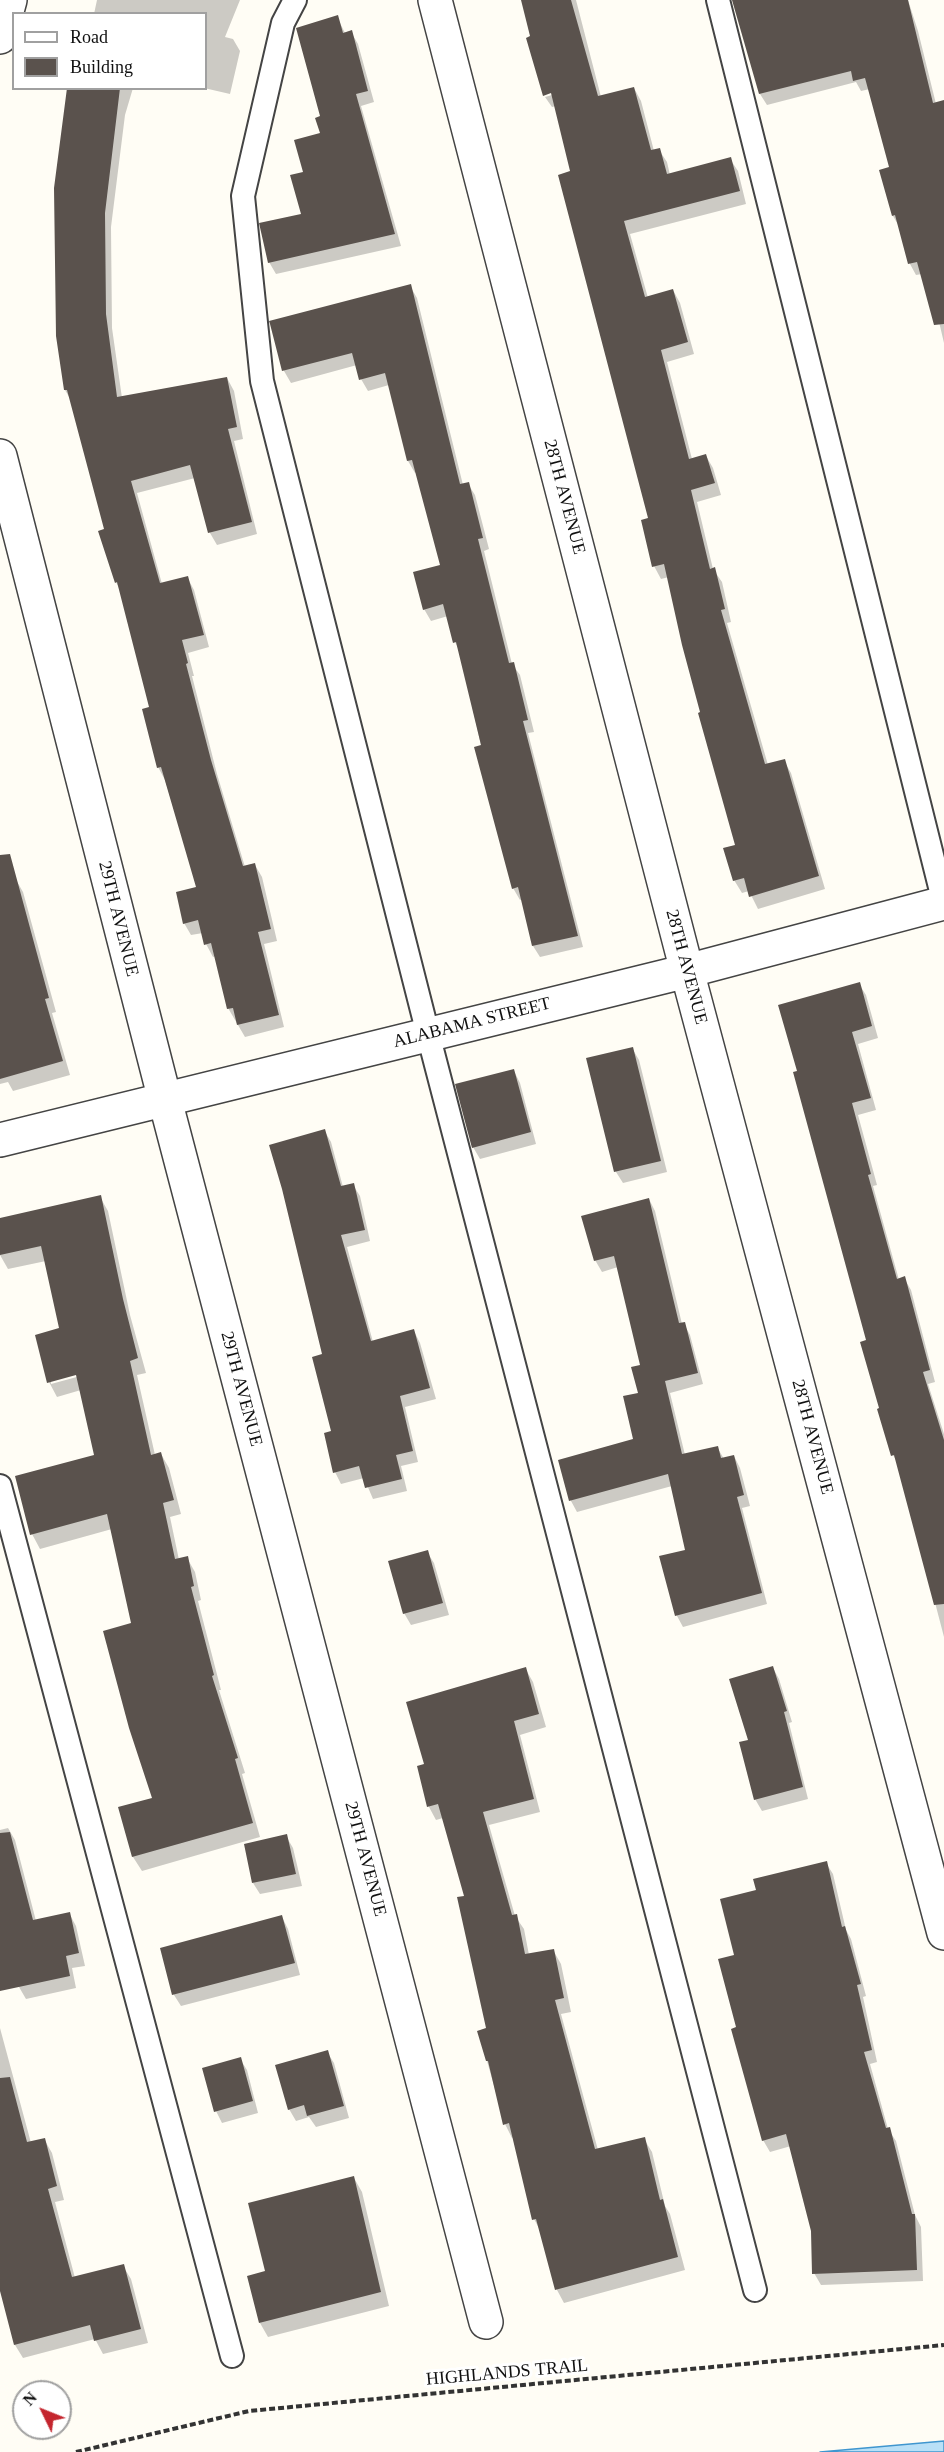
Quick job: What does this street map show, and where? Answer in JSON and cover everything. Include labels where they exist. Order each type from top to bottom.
[{"type":"street","points":[[0,37],[10,0]]},
{"type":"street","name":"28TH AVENUE","points":[[435,0],[687,971],[944,1933]]},
{"type":"street","name":"29TH AVENUE","points":[[0,456],[165,1100],[486,2322]]},
{"type":"street","name":"ALABAMA STREET","points":[[0,1140],[687,971],[944,903]]},
{"type":"lane","points":[[295,0],[283,23],[243,196],[262,381],[428,1034],[755,2290]]},
{"type":"lane","points":[[718,0],[944,903]]},
{"type":"lane","points":[[0,1486],[231,2356]]},
{"type":"path","name":"HIGHLANDS TRAIL","points":[[76,2452],[249,2411],[944,2345]]},
{"type":"water","points":[[944,2441],[944,2452],[820,2452]]},
{"type":"building","points":[[521,0],[571,0],[598,96],[634,87],[651,150],[660,148],[667,174],[731,157],[740,191],[624,221],[645,297],[673,289],[688,342],[661,350],[689,459],[706,454],[715,483],[691,490],[710,569],[715,567],[725,609],[721,610],[765,764],[785,759],[819,876],[749,897],[744,878],[733,881],[723,848],[735,845],[698,713],[700,712],[664,564],[652,567],[641,520],[648,518],[558,175],[570,171],[551,93],[543,96],[526,38],[530,36]]},
{"type":"building","points":[[732,0],[908,0],[933,103],[944,100],[944,324],[934,325],[917,262],[908,264],[895,215],[892,216],[879,170],[889,167],[865,78],[853,81],[851,71],[759,94]]},
{"type":"building","points":[[338,15],[343,33],[352,30],[368,91],[356,94],[395,234],[268,263],[259,223],[301,214],[290,175],[303,172],[294,140],[320,133],[315,118],[320,116],[296,28]]},
{"type":"building","points":[[67,90],[120,90],[105,213],[106,314],[117,397],[227,377],[237,427],[228,429],[252,522],[208,533],[190,465],[131,481],[160,583],[188,576],[204,635],[182,640],[188,663],[186,664],[211,760],[243,866],[255,863],[271,929],[258,932],[279,1015],[237,1025],[233,1008],[227,1009],[211,943],[204,945],[198,920],[183,924],[176,892],[196,887],[161,767],[157,768],[142,709],[149,707],[117,582],[115,583],[98,531],[104,529],[67,390],[64,390],[56,336],[54,188]]},
{"type":"building","points":[[411,284],[460,484],[469,482],[483,538],[478,539],[509,663],[514,662],[528,720],[523,721],[578,936],[532,946],[518,887],[512,889],[474,747],[481,745],[456,642],[453,643],[443,604],[423,610],[413,572],[440,565],[412,460],[407,461],[385,373],[359,380],[352,353],[282,371],[269,321]]},
{"type":"building","points":[[10,854],[49,998],[45,999],[63,1061],[0,1079],[0,855]]},
{"type":"building","points":[[860,982],[872,1026],[852,1032],[871,1098],[852,1103],[871,1174],[868,1175],[897,1279],[905,1276],[930,1370],[923,1372],[944,1440],[944,1604],[934,1605],[894,1455],[891,1456],[877,1409],[879,1408],[860,1342],[866,1340],[793,1072],[797,1071],[778,1005]]},
{"type":"building","points":[[633,1047],[661,1161],[614,1172],[586,1058]]},
{"type":"building","points":[[514,1069],[531,1132],[472,1148],[455,1084]]},
{"type":"building","points":[[325,1129],[341,1186],[354,1183],[365,1230],[341,1235],[371,1341],[414,1329],[430,1388],[400,1396],[413,1451],[396,1455],[402,1479],[365,1488],[359,1466],[333,1473],[324,1433],[331,1431],[312,1357],[322,1354],[269,1145]]},
{"type":"building","points":[[101,1195],[138,1358],[130,1361],[151,1455],[161,1452],[174,1500],[163,1503],[175,1559],[188,1556],[194,1586],[191,1587],[214,1675],[212,1676],[238,1758],[235,1759],[253,1823],[132,1857],[118,1807],[152,1798],[129,1728],[103,1631],[131,1623],[107,1514],[30,1535],[15,1476],[94,1455],[76,1375],[47,1383],[35,1335],[59,1328],[41,1246],[0,1255],[0,1218]]},
{"type":"building","points":[[649,1198],[679,1323],[685,1322],[698,1373],[665,1381],[682,1454],[718,1446],[721,1458],[734,1455],[744,1495],[737,1497],[762,1593],[675,1616],[659,1556],[685,1550],[668,1474],[569,1501],[558,1460],[633,1439],[623,1396],[638,1393],[631,1367],[640,1365],[614,1256],[594,1261],[581,1216]]},
{"type":"building","points":[[428,1550],[443,1603],[403,1614],[388,1561]]},
{"type":"building","points":[[773,1666],[787,1711],[784,1712],[803,1787],[754,1800],[739,1742],[748,1740],[729,1679]]},
{"type":"building","points":[[526,1667],[539,1714],[514,1721],[534,1799],[483,1812],[512,1915],[517,1914],[525,1954],[554,1949],[564,1998],[555,2000],[595,2149],[645,2137],[660,2200],[663,2199],[678,2257],[555,2290],[536,2219],[532,2220],[509,2123],[503,2125],[488,2061],[486,2061],[477,2031],[486,2028],[457,1897],[464,1896],[438,1804],[427,1807],[417,1766],[424,1764],[406,1702]]},
{"type":"building","points":[[10,1832],[33,1920],[70,1912],[79,1953],[66,1956],[70,1976],[0,1991],[0,1833]]},
{"type":"building","points":[[287,1834],[296,1874],[252,1883],[244,1844]]},
{"type":"building","points":[[827,1861],[842,1927],[845,1926],[861,1984],[857,1985],[872,2050],[864,2052],[886,2128],[890,2127],[912,2214],[915,2214],[917,2270],[812,2274],[811,2231],[786,2134],[762,2141],[731,2029],[736,2027],[718,1959],[734,1955],[720,1899],[756,1890],[753,1879]]},
{"type":"building","points":[[282,1915],[295,1963],[172,1995],[160,1948]]},
{"type":"building","points":[[328,2050],[344,2106],[307,2116],[304,2105],[288,2110],[275,2065]]},
{"type":"building","points":[[241,2057],[253,2101],[214,2112],[202,2068]]},
{"type":"building","points":[[10,2077],[27,2142],[45,2138],[57,2186],[48,2189],[72,2277],[124,2264],[141,2329],[94,2341],[90,2325],[14,2345],[0,2291],[0,2078]]},
{"type":"building","points":[[354,2176],[381,2292],[259,2323],[247,2276],[265,2271],[248,2203]]}]
